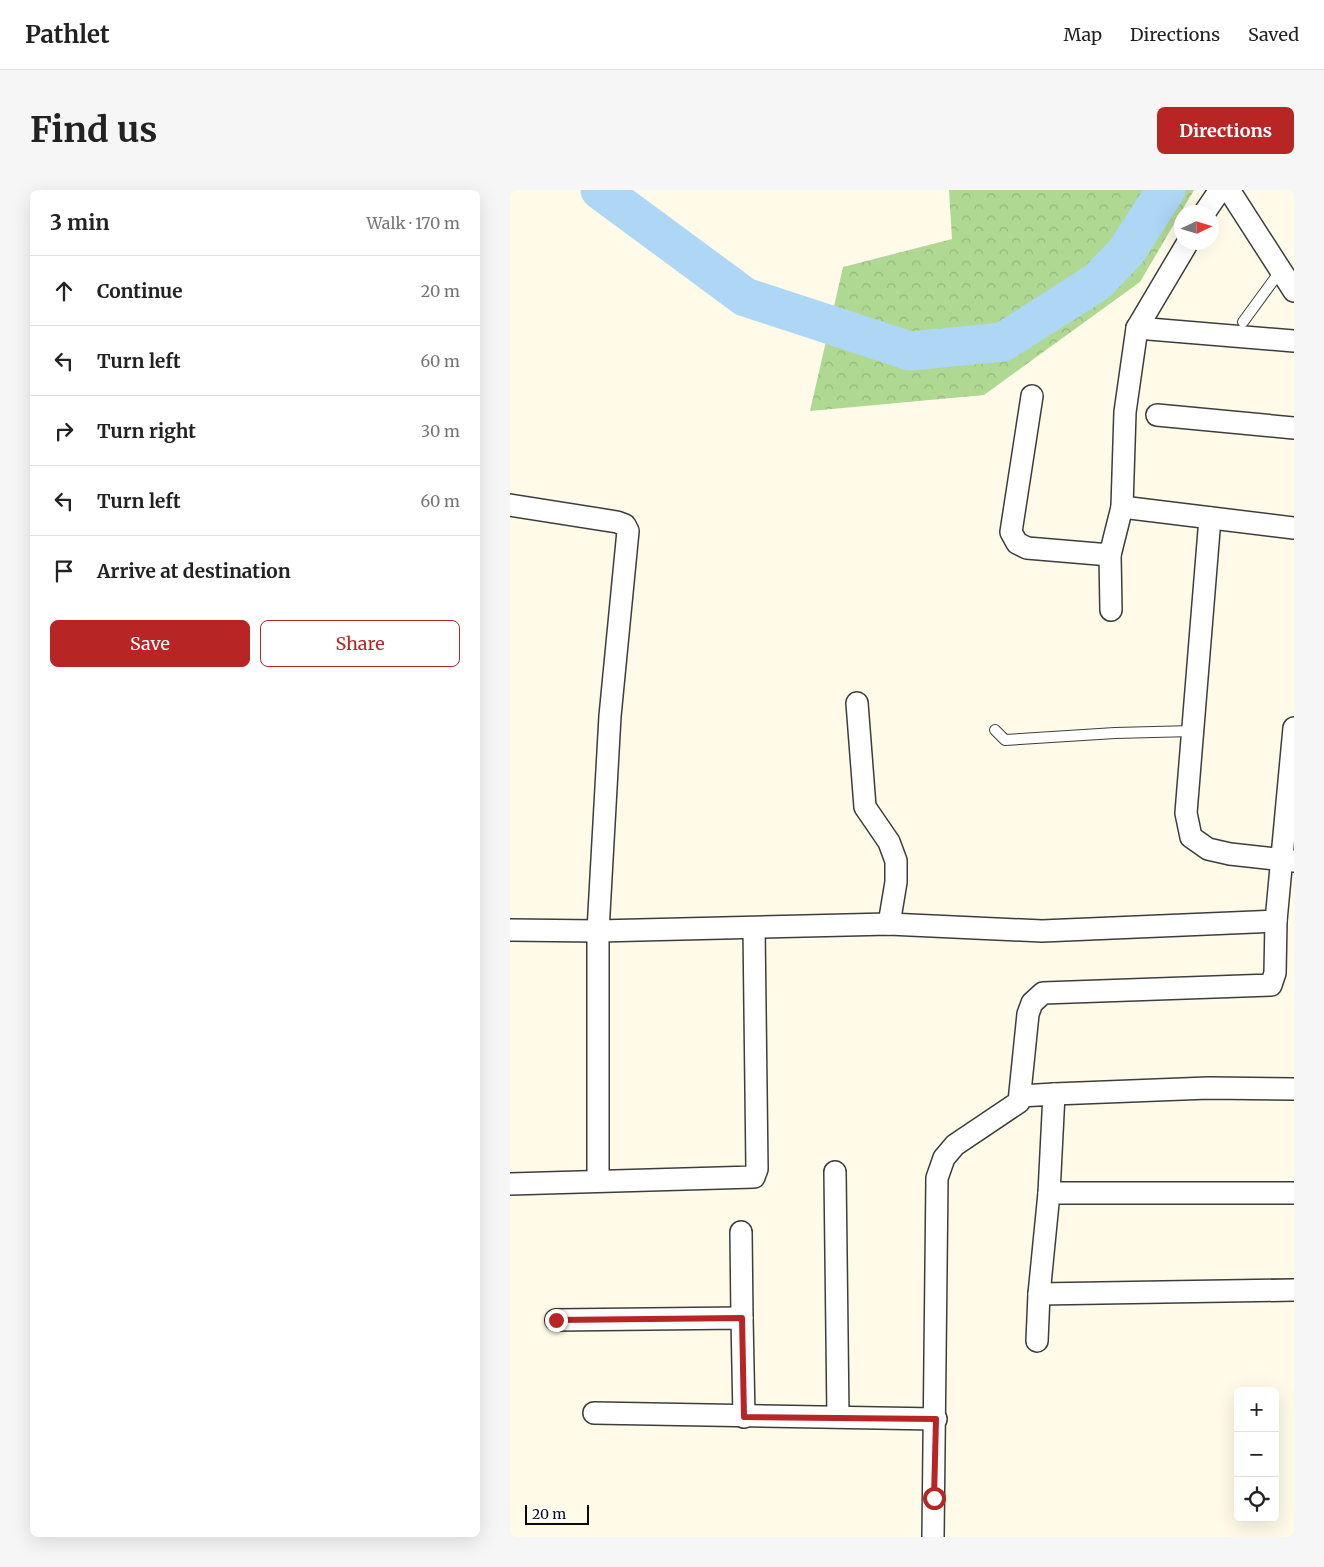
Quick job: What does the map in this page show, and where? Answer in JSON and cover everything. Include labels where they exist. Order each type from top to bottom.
[{"type":"street","points":[[1210,205],[1220,190]]},
{"type":"street","points":[[1229,190],[1287,266],[1294,291]]},
{"type":"street","points":[[1111,610],[1110,555],[1122,507],[1125,412],[1137,328],[1183,250]]},
{"type":"street","points":[[1137,328],[1294,341]]},
{"type":"street","points":[[1032,396],[1011,532],[1017,543],[1028,548],[1110,555]]},
{"type":"street","points":[[1157,415],[1294,428]]},
{"type":"street","points":[[510,505],[617,522],[625,525],[628,531],[620,630],[610,716],[598,931],[598,1180]]},
{"type":"street","points":[[1122,507],[1294,528]]},
{"type":"street","points":[[1210,518],[1186,813],[1191,837],[1208,849],[1230,854],[1288,860]]},
{"type":"street","points":[[857,703],[865,807],[889,842],[896,861],[896,882],[889,924]]},
{"type":"street","points":[[934,1537],[937,1178],[944,1158],[955,1145],[1013,1109],[1019,1102],[1028,1014],[1038,996],[1043,993],[1266,987],[1271,985],[1274,981],[1276,921],[1288,860],[1294,728]]},
{"type":"street","points":[[510,930],[598,931],[889,924],[1042,931],[1276,921]]},
{"type":"street","points":[[510,1184],[598,1180],[752,1178],[756,1174],[754,928]]},
{"type":"street","points":[[1021,1096],[1208,1088],[1294,1089]]},
{"type":"street","points":[[1037,1341],[1039,1294],[1049,1193],[1054,1094]]},
{"type":"street","points":[[835,1172],[838,1417]]},
{"type":"street","points":[[1049,1193],[1294,1193]]},
{"type":"street","points":[[741,1232],[744,1417]]},
{"type":"street","points":[[1039,1294],[1294,1290]]},
{"type":"street","points":[[556,1320],[742,1318]]},
{"type":"street","points":[[594,1413],[936,1419]]},
{"type":"lane","points":[[1243,322],[1287,266]]},
{"type":"lane","points":[[995,730],[1005,740],[1116,733],[1193,731]]},
{"type":"green space","points":[[949,190],[1194,190],[1185,205],[1174,205],[1174,224],[1140,282],[984,395],[810,411],[843,267],[952,239]]},
{"type":"waterway","points":[[600,190],[745,297],[910,351],[1003,342],[1097,282],[1126,252],[1166,190]]},
{"type":"route","points":[[556,1320],[742,1318],[744,1417],[936,1419],[934,1498]]}]
